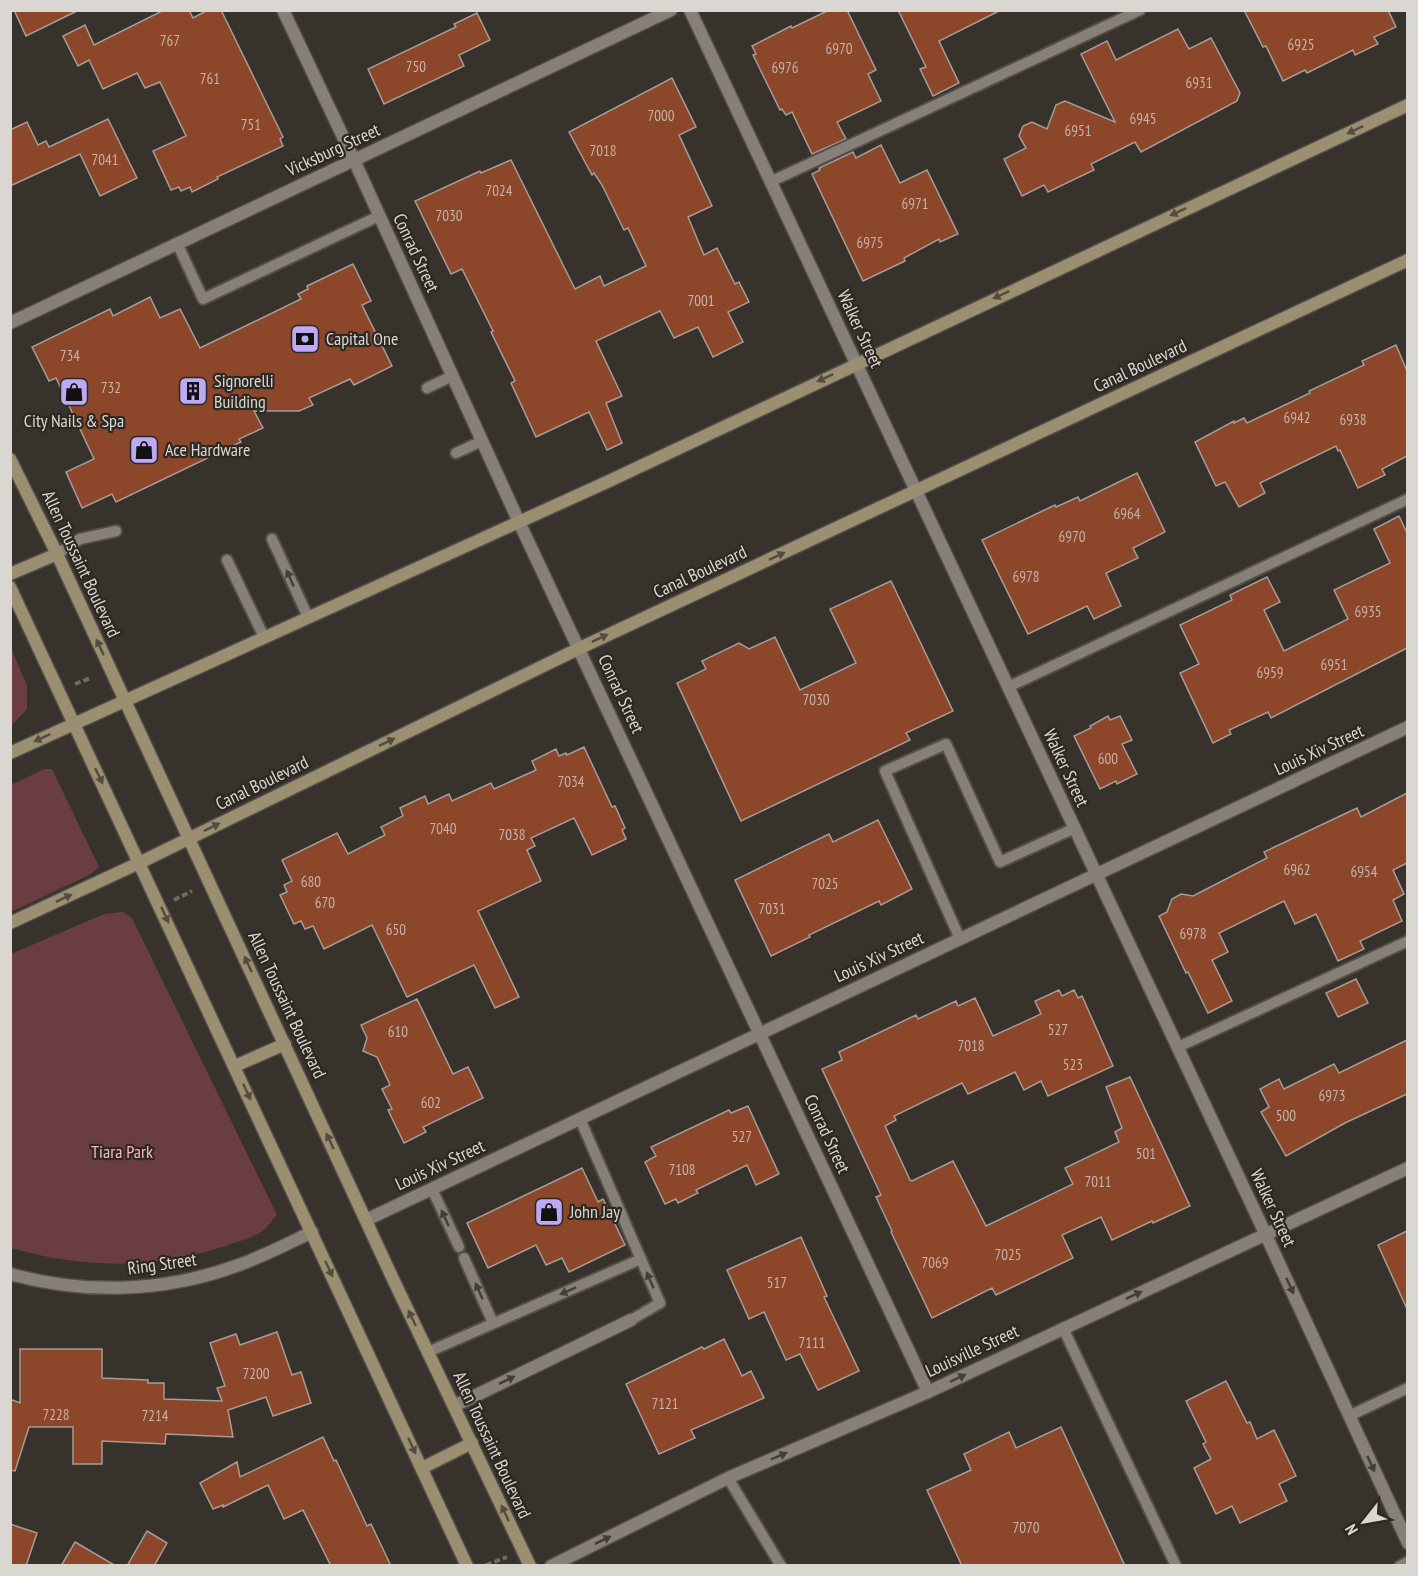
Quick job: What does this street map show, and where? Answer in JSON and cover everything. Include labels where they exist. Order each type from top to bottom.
[{"type":"main road","points":[[10,753],[519,522],[1407,105]]},
{"type":"main road","name":"Canal Boulevard","points":[[10,923],[141,862],[580,648],[1407,260]]},
{"type":"main road","name":"Allen Toussaint Boulevard","points":[[10,459],[57,554],[366,1220],[530,1566]]},
{"type":"main road","points":[[10,574],[57,554]]},
{"type":"main road","points":[[10,587],[141,862],[467,1566]]},
{"type":"main road","points":[[235,1066],[285,1044]]},
{"type":"main road","points":[[422,1468],[472,1443]]},
{"type":"street","name":"Conrad Street","points":[[283,10],[380,216],[519,522],[928,1392]]},
{"type":"street","name":"Vicksburg Street","points":[[10,323],[671,10]]},
{"type":"street","name":"Walker Street","points":[[690,10],[1265,1233],[1407,1543]]},
{"type":"street","name":"Louis Xiv Street","points":[[366,1220],[1407,728]]},
{"type":"street","name":"Louisville Street","points":[[551,1566],[728,1478],[928,1392],[1407,1168]]},
{"type":"street","name":"Ring Street","points":[[10,1274],[54,1284],[85,1287],[116,1288],[157,1285],[208,1275],[238,1266],[312,1232]]},
{"type":"street","points":[[454,1406],[631,1320]]},
{"type":"lane","points":[[770,182],[1140,10]]},
{"type":"lane","points":[[177,243],[203,299],[380,216]]},
{"type":"lane","points":[[427,388],[452,375]]},
{"type":"lane","points":[[456,453],[482,441]]},
{"type":"lane","points":[[1008,687],[1407,499]]},
{"type":"lane","points":[[57,554],[80,539],[116,531]]},
{"type":"lane","points":[[272,539],[308,618]]},
{"type":"lane","points":[[227,560],[264,637]]},
{"type":"lane","points":[[960,939],[885,771],[946,744],[1000,862],[1075,828]]},
{"type":"lane","points":[[1178,1047],[1407,941]]},
{"type":"lane","points":[[580,1119],[660,1303],[631,1320]]},
{"type":"lane","points":[[432,1189],[459,1247]]},
{"type":"lane","points":[[464,1258],[493,1323]]},
{"type":"lane","points":[[428,1352],[641,1259]]},
{"type":"lane","points":[[1063,1328],[1176,1566]]},
{"type":"lane","points":[[1349,1416],[1407,1388]]},
{"type":"lane","points":[[728,1478],[781,1566]]},
{"type":"lane","points":[[1400,1566],[1407,1562]]},
{"type":"path","points":[[72,686],[91,678]]},
{"type":"path","points":[[173,900],[195,889]]},
{"type":"path","points":[[486,1566],[507,1556]]},
{"type":"green space","points":[[11,648],[27,686],[27,709],[11,726]]},
{"type":"green space","points":[[44,769],[52,769],[99,867],[91,874],[11,912],[11,785]]},
{"type":"green space","name":"Tiara Park","points":[[123,912],[132,918],[277,1215],[265,1229],[250,1237],[222,1247],[170,1260],[143,1263],[90,1263],[63,1260],[11,1248],[11,954],[104,914]]},
{"type":"building","points":[[14,10],[79,10],[26,36]]},
{"type":"building","points":[[164,10],[189,10],[193,18],[208,10],[221,10],[283,137],[280,139],[283,146],[217,177],[218,179],[192,192],[190,187],[181,191],[179,187],[171,190],[153,151],[186,136],[160,82],[145,88],[137,73],[103,89],[89,60],[78,66],[63,36],[85,25],[94,45]]},
{"type":"building","points":[[829,10],[847,10],[876,70],[868,74],[881,101],[837,122],[846,139],[812,154],[792,112],[786,115],[782,109],[780,110],[753,55],[756,54],[752,46]]},
{"type":"building","points":[[898,10],[1001,10],[939,41],[959,83],[933,96],[920,69],[926,67]]},
{"type":"building","points":[[1244,10],[1388,10],[1396,27],[1374,37],[1378,44],[1355,55],[1353,50],[1307,73],[1305,70],[1283,81],[1266,46],[1263,47]]},
{"type":"building","points":[[477,13],[490,40],[459,55],[464,66],[384,104],[368,69],[456,27],[454,24]]},
{"type":"building","points":[[1178,29],[1189,49],[1211,38],[1240,93],[1237,101],[1141,152],[1135,142],[1091,164],[1094,170],[1048,192],[1044,185],[1022,196],[1004,159],[1026,148],[1019,136],[1023,126],[1032,122],[1047,129],[1056,105],[1065,101],[1115,122],[1081,54],[1107,41],[1116,60]]},
{"type":"building","points":[[672,78],[696,127],[679,135],[712,206],[688,217],[704,255],[717,248],[735,284],[739,282],[749,302],[728,312],[743,342],[713,357],[698,327],[674,338],[660,311],[596,341],[622,396],[606,403],[622,443],[607,450],[589,412],[536,437],[511,383],[515,381],[491,332],[493,331],[462,269],[451,274],[415,201],[480,171],[481,173],[511,160],[575,289],[600,276],[604,286],[646,266],[628,228],[624,230],[602,185],[594,173],[592,175],[569,132]]},
{"type":"building","points":[[108,119],[137,178],[100,196],[80,154],[10,186],[10,130],[27,122],[38,145],[46,141],[49,147]]},
{"type":"building","points":[[881,145],[900,183],[927,170],[958,234],[940,242],[939,239],[904,258],[905,261],[863,281],[812,174],[820,170],[819,168],[853,152],[856,158]]},
{"type":"building","name":"Signorelli Building","points":[[353,264],[371,301],[362,305],[392,366],[354,385],[350,379],[309,398],[313,405],[299,411],[254,411],[263,428],[239,439],[241,442],[116,502],[112,494],[82,508],[66,472],[94,459],[56,378],[49,381],[32,347],[110,309],[113,316],[150,297],[160,318],[180,309],[200,348],[301,299],[298,294],[308,289],[307,286]]},
{"type":"building","points":[[1396,345],[1407,371],[1407,456],[1382,469],[1385,475],[1358,488],[1336,446],[1260,483],[1265,493],[1239,507],[1225,482],[1216,486],[1195,442],[1234,421],[1234,423],[1244,418],[1247,423],[1310,393],[1309,391],[1364,365],[1362,361]]},
{"type":"building","points":[[1137,473],[1165,532],[1133,548],[1138,558],[1106,573],[1121,606],[1094,619],[1087,606],[1028,634],[982,540],[1055,505],[1056,507],[1078,497],[1080,501]]},
{"type":"building","points":[[1399,516],[1407,533],[1407,648],[1271,718],[1268,712],[1229,730],[1231,734],[1213,743],[1180,673],[1199,664],[1180,625],[1232,600],[1230,595],[1267,577],[1280,602],[1264,610],[1284,651],[1348,619],[1334,590],[1390,563],[1374,529]]},
{"type":"building","points":[[891,581],[953,711],[906,733],[910,740],[741,821],[677,683],[706,669],[702,661],[739,643],[749,649],[775,637],[800,690],[856,663],[830,609]]},
{"type":"building","points":[[1108,716],[1110,720],[1120,716],[1132,740],[1122,744],[1137,774],[1100,789],[1074,736]]},
{"type":"building","points":[[584,747],[612,807],[615,806],[625,828],[622,830],[626,839],[592,855],[574,818],[531,838],[535,846],[527,850],[541,881],[478,911],[519,997],[495,1008],[474,965],[407,997],[372,925],[324,949],[313,926],[305,929],[301,921],[294,924],[280,895],[287,892],[284,885],[292,881],[282,860],[337,833],[348,854],[385,835],[381,827],[403,816],[400,808],[425,796],[428,804],[449,794],[452,801],[491,783],[494,789],[536,770],[532,761],[556,749],[559,756]]},
{"type":"building","points":[[1407,793],[1407,863],[1393,870],[1404,894],[1393,900],[1402,921],[1360,941],[1364,949],[1338,961],[1316,914],[1295,924],[1284,901],[1219,933],[1228,952],[1212,960],[1232,1001],[1208,1013],[1159,916],[1167,912],[1172,899],[1181,894],[1193,896],[1267,858],[1264,852],[1357,808],[1361,817]]},
{"type":"building","points":[[878,820],[912,889],[881,905],[879,901],[771,956],[735,880],[829,834],[833,842]]},
{"type":"building","points":[[1356,979],[1368,1003],[1338,1017],[1326,993]]},
{"type":"building","points":[[1059,990],[1062,996],[1074,990],[1078,998],[1082,996],[1113,1066],[1048,1096],[1041,1081],[1024,1090],[1015,1072],[968,1094],[962,1083],[894,1116],[896,1120],[885,1126],[910,1180],[953,1161],[986,1226],[1073,1184],[1065,1168],[1119,1142],[1115,1132],[1122,1128],[1106,1087],[1130,1077],[1190,1206],[1112,1240],[1101,1217],[1062,1235],[1073,1258],[996,1295],[992,1288],[932,1318],[876,1197],[881,1195],[822,1069],[842,1060],[839,1052],[916,1015],[918,1019],[956,1001],[958,1006],[975,998],[993,1036],[1041,1014],[1035,1001]]},
{"type":"building","points":[[417,999],[453,1074],[468,1067],[483,1098],[423,1127],[426,1132],[404,1143],[388,1110],[392,1109],[382,1089],[390,1085],[377,1057],[363,1051],[367,1038],[361,1025]]},
{"type":"building","points":[[1407,1040],[1407,1094],[1345,1123],[1286,1156],[1261,1112],[1269,1107],[1260,1089],[1279,1079],[1284,1089],[1334,1064],[1339,1073]]},
{"type":"building","points":[[748,1106],[779,1174],[756,1185],[747,1165],[696,1190],[698,1193],[678,1203],[676,1199],[665,1204],[645,1162],[656,1156],[651,1147],[729,1110],[731,1113]]},
{"type":"building","name":"John Jay","points":[[582,1168],[598,1202],[603,1199],[625,1245],[569,1272],[562,1258],[546,1265],[536,1245],[488,1268],[467,1223]]},
{"type":"building","points":[[1407,1231],[1407,1309],[1378,1245]]},
{"type":"building","points":[[801,1237],[827,1296],[824,1297],[859,1371],[818,1390],[800,1354],[786,1360],[764,1312],[749,1319],[727,1270]]},
{"type":"building","points":[[277,1332],[292,1375],[301,1372],[311,1403],[273,1416],[266,1397],[228,1410],[233,1437],[166,1434],[165,1444],[102,1441],[102,1464],[73,1464],[73,1427],[29,1427],[15,1471],[10,1470],[10,1399],[20,1403],[20,1349],[102,1349],[102,1378],[164,1383],[164,1399],[222,1401],[217,1388],[225,1386],[210,1343],[236,1334],[240,1345]]},
{"type":"building","points":[[724,1339],[742,1376],[751,1371],[764,1398],[691,1430],[695,1438],[659,1454],[626,1384],[702,1347],[704,1349]]},
{"type":"building","points":[[1226,1381],[1247,1423],[1250,1422],[1257,1439],[1274,1430],[1296,1476],[1279,1484],[1287,1501],[1240,1523],[1232,1506],[1216,1514],[1194,1468],[1211,1459],[1203,1444],[1206,1442],[1186,1401]]},
{"type":"building","points":[[1061,1427],[1125,1566],[962,1566],[927,1490],[971,1470],[964,1454],[1009,1432],[1016,1448]]},
{"type":"building","points":[[323,1437],[367,1526],[371,1524],[391,1566],[331,1566],[303,1510],[284,1519],[268,1485],[223,1507],[223,1505],[213,1509],[200,1483],[237,1462],[240,1477]]},
{"type":"building","points":[[10,1524],[37,1533],[26,1566],[10,1566]]},
{"type":"building","points":[[147,1531],[167,1543],[154,1566],[127,1566]]},
{"type":"building","points":[[75,1542],[116,1566],[61,1566]]},
{"type":"place","name":"Capital One","points":[[305,339]]},
{"type":"place","name":"Signorelli Building","points":[[193,391]]},
{"type":"place","name":"City Nails & Spa","points":[[74,392]]},
{"type":"place","name":"Ace Hardware","points":[[144,450]]},
{"type":"place","name":"John Jay","points":[[549,1212]]}]
